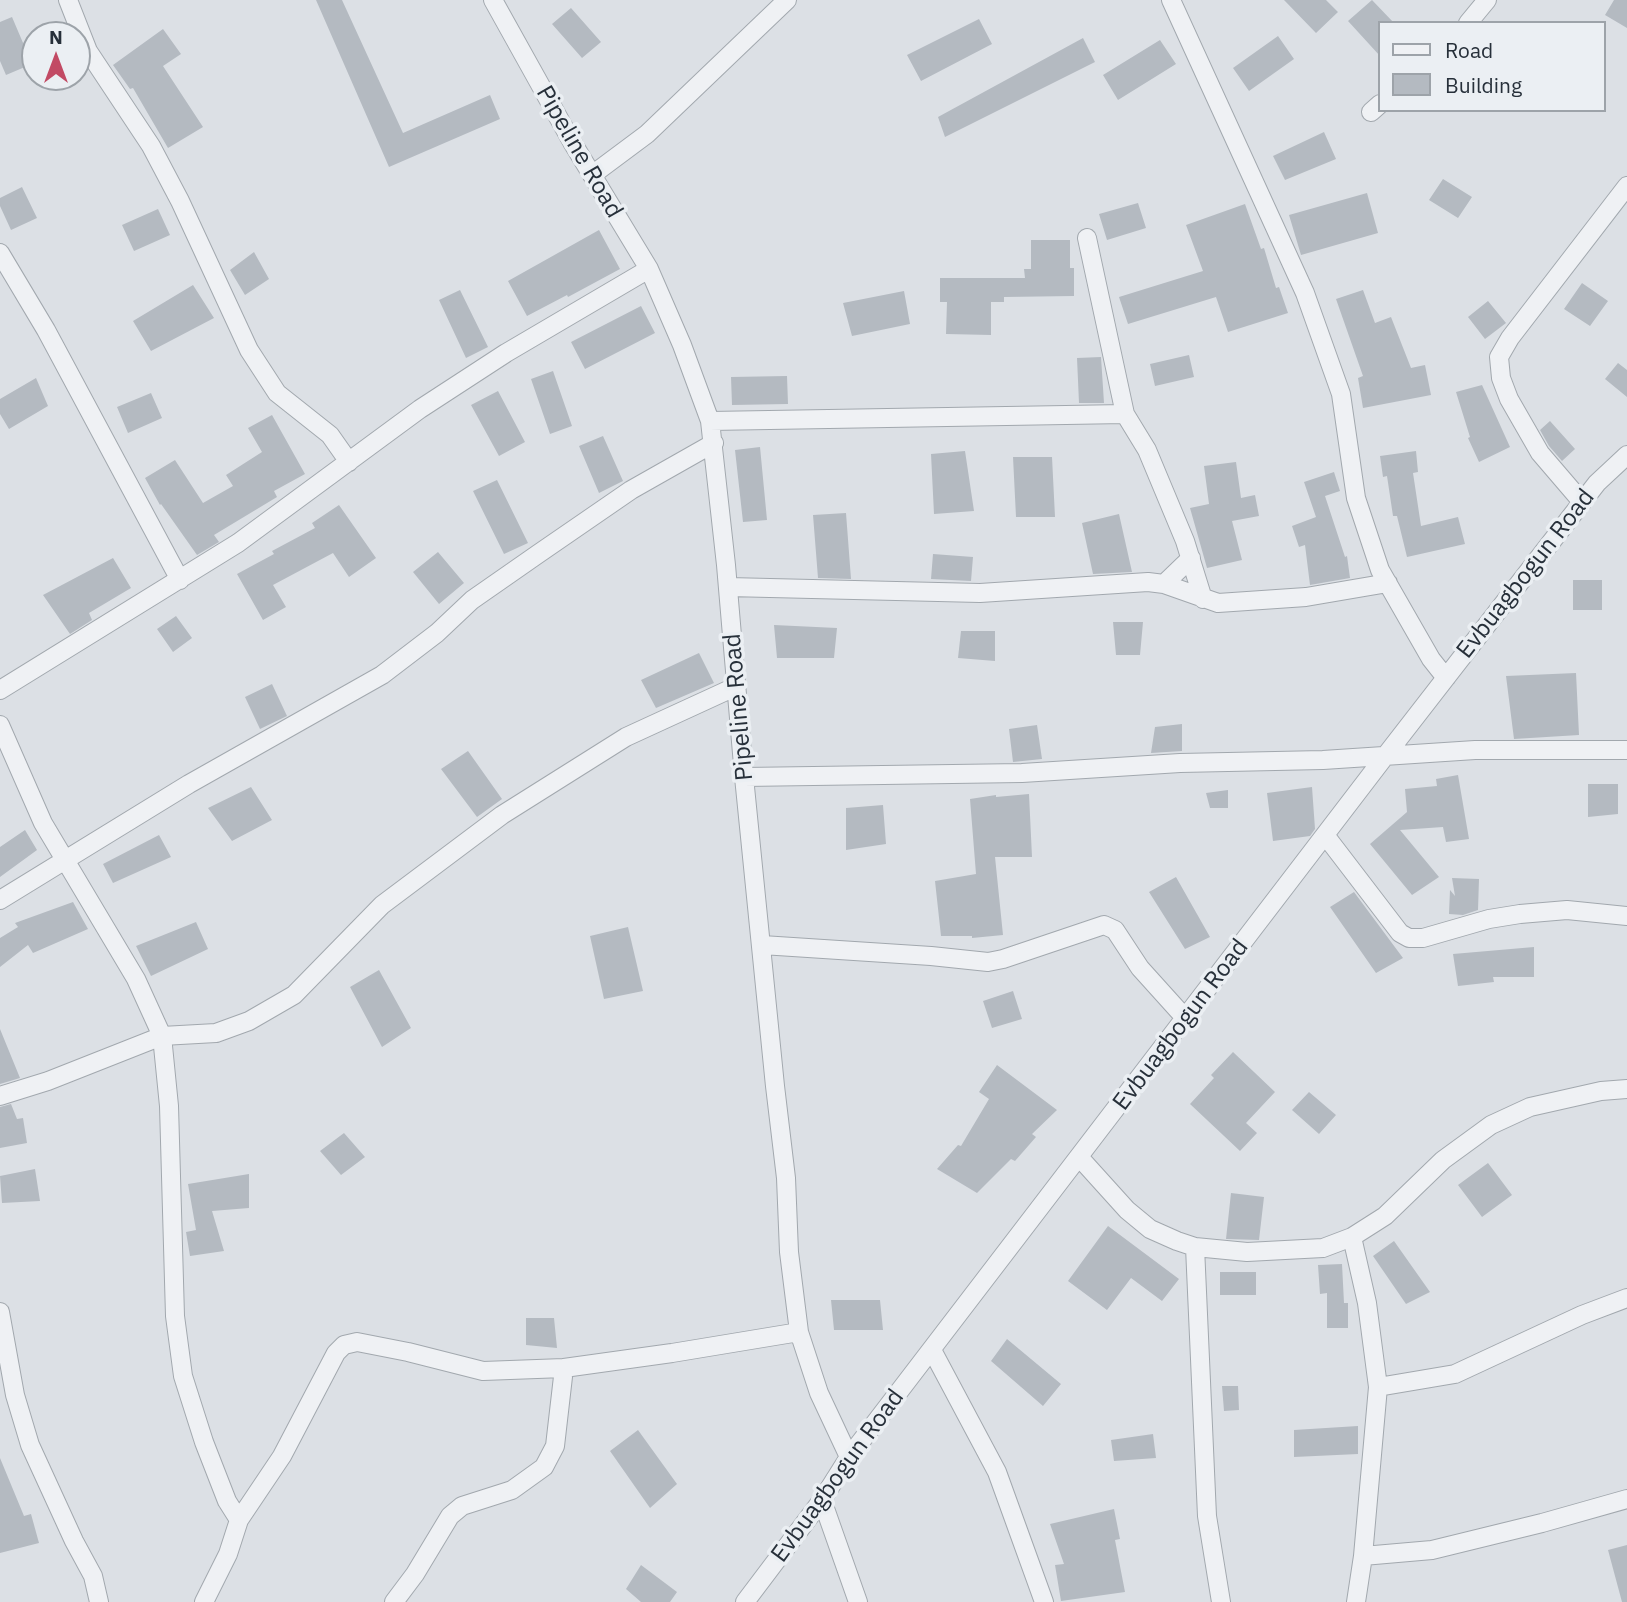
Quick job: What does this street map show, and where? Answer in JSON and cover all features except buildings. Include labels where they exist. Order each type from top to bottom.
[{"type":"street","points":[[68,0],[88,51],[151,146],[180,201],[248,350],[277,393],[330,435],[349,462]]},
{"type":"street","name":"Pipeline Road","points":[[493,0],[592,175],[649,269],[682,345],[710,421],[786,1178],[789,1252],[799,1332],[819,1393],[849,1457]]},
{"type":"street","points":[[1171,0],[1305,293],[1341,394],[1356,498],[1380,570],[1431,659],[1446,678]]},
{"type":"street","points":[[1470,21],[1487,0]]},
{"type":"street","points":[[592,175],[647,135],[782,1]]},
{"type":"street","points":[[1583,502],[1540,453],[1509,399],[1501,378],[1499,357],[1510,338],[1627,186]]},
{"type":"street","points":[[1087,238],[1125,414],[1147,450],[1191,558],[1203,599]]},
{"type":"street","points":[[0,253],[46,330],[180,580]]},
{"type":"street","points":[[0,690],[238,543],[420,410],[506,353],[649,269]]},
{"type":"street","points":[[710,421],[1125,414]]},
{"type":"street","points":[[0,900],[189,784],[382,675],[437,634],[472,600],[631,490],[714,443]]},
{"type":"street","name":"Evbuagbogun Road","points":[[745,1602],[822,1500],[849,1457],[1386,755],[1597,483],[1627,454]]},
{"type":"street","points":[[1164,584],[1191,558]]},
{"type":"street","points":[[728,587],[980,593],[1118,583],[1164,584],[1203,599],[1228,603],[1306,597],[1388,583]]},
{"type":"street","points":[[0,1096],[48,1081],[162,1036],[216,1033],[249,1021],[294,995],[382,905],[502,815],[626,737],[737,686]]},
{"type":"street","points":[[0,725],[43,823],[136,979],[162,1036],[169,1107],[175,1316],[183,1376],[204,1442],[227,1501],[239,1520]]},
{"type":"street","points":[[744,776],[1022,774],[1180,763],[1323,760],[1475,750],[1627,750]]},
{"type":"street","points":[[1325,835],[1400,933],[1409,938],[1423,938],[1489,919],[1520,914],[1567,910],[1627,916]]},
{"type":"street","points":[[762,945],[988,962],[1104,925],[1115,930],[1140,968],[1186,1019]]},
{"type":"street","points":[[1080,1158],[1127,1210],[1150,1229],[1195,1247],[1247,1252],[1322,1248],[1352,1237],[1385,1216],[1444,1160],[1491,1125],[1530,1107],[1601,1091],[1627,1089]]},
{"type":"street","points":[[1352,1237],[1367,1303],[1378,1387],[1363,1556],[1356,1602]]},
{"type":"street","points":[[1195,1247],[1207,1516],[1221,1602]]},
{"type":"street","points":[[1378,1387],[1455,1374],[1582,1315],[1627,1298]]},
{"type":"street","points":[[0,1312],[15,1395],[30,1445],[93,1576],[99,1602]]},
{"type":"street","points":[[204,1602],[228,1554],[239,1520],[282,1456],[336,1353],[344,1345],[357,1342],[483,1371],[564,1368],[799,1332]]},
{"type":"street","points":[[932,1350],[997,1472],[1044,1602]]},
{"type":"street","points":[[394,1602],[415,1574],[450,1516],[463,1506],[512,1490],[544,1467],[555,1446],[564,1368]]},
{"type":"street","points":[[1363,1556],[1432,1550],[1627,1499]]},
{"type":"street","points":[[822,1500],[858,1602]]}]
